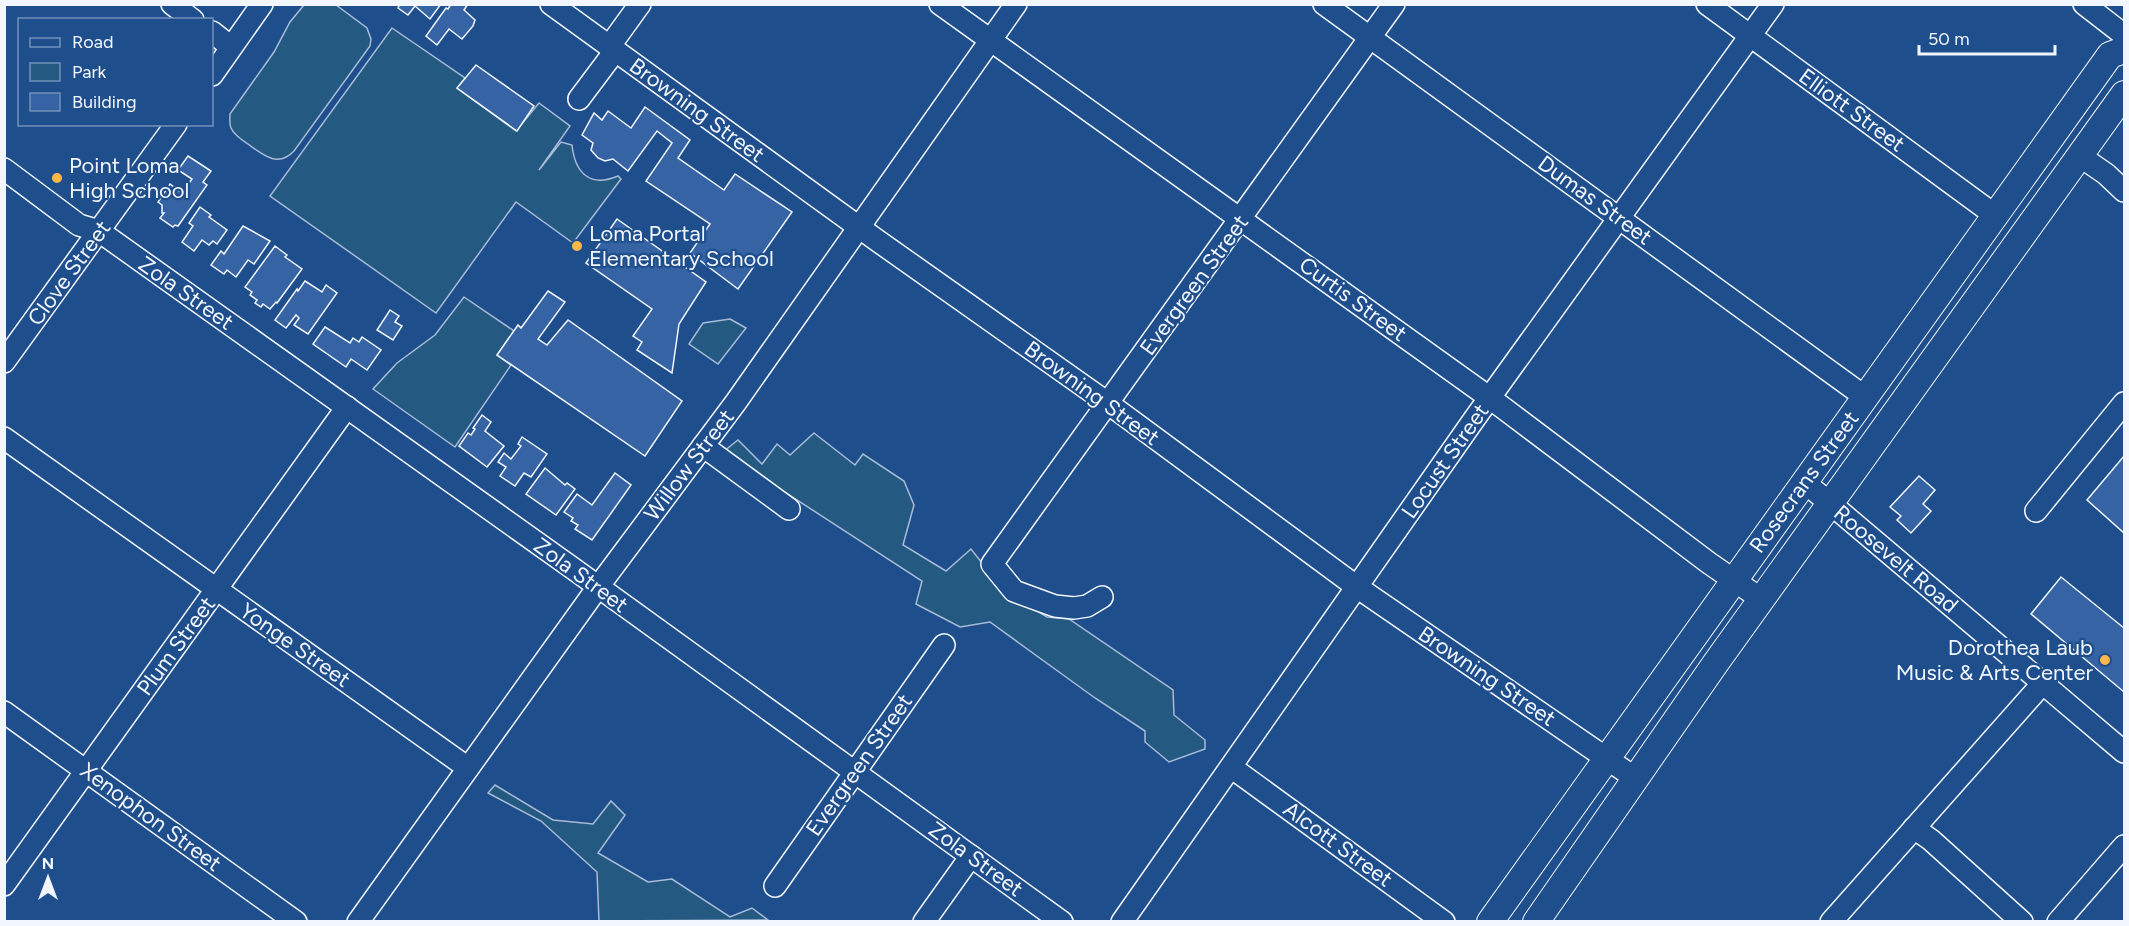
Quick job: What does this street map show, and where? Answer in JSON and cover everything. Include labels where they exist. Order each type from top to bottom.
[{"type":"main road","name":"Rosecrans Street","points":[[1490,921],[2110,56],[2124,50]]},
{"type":"main road","name":"Rosecrans Street","points":[[1536,921],[1761,599],[1832,504],[2124,94]]},
{"type":"street","points":[[172,4],[190,18]]},
{"type":"street","points":[[213,74],[261,4]]},
{"type":"street","name":"Browning Street","points":[[551,4],[1108,404],[1357,587],[1635,778]]},
{"type":"street","points":[[579,99],[640,4]]},
{"type":"street","name":"Curtis Street","points":[[940,4],[1490,398],[1761,599]]},
{"type":"street","name":"Willow Street","points":[[358,921],[598,587],[703,446],[1016,4]]},
{"type":"street","name":"Dumas Street","points":[[1324,4],[1865,397]]},
{"type":"street","name":"Evergreen Street","points":[[1102,597],[1087,606],[1074,608],[1055,606],[1014,591],[992,564],[1394,4]]},
{"type":"street","name":"Elliott Street","points":[[1707,4],[1996,216]]},
{"type":"street","name":"Locust Street","points":[[1122,921],[1490,398],[1773,4]]},
{"type":"street","points":[[2084,4],[2124,35]]},
{"type":"street","points":[[213,33],[231,47]]},
{"type":"street","name":"Clove Street","points":[[4,362],[175,126]]},
{"type":"street","points":[[2080,156],[2106,174],[2124,191]]},
{"type":"street","name":"Zola Street","points":[[4,169],[79,225],[99,231],[347,407],[1062,921]]},
{"type":"street","points":[[2036,511],[2124,403]]},
{"type":"street","name":"Plum Street","points":[[4,885],[347,407]]},
{"type":"street","name":"Yonge Street","points":[[4,438],[468,768]]},
{"type":"street","points":[[703,446],[789,509]]},
{"type":"street","name":"Roosevelt Road","points":[[1805,483],[2124,752]]},
{"type":"street","name":"Evergreen Street","points":[[775,886],[944,645]]},
{"type":"street","points":[[1831,921],[2043,683]]},
{"type":"street","name":"Xenophon Street","points":[[4,712],[296,921]]},
{"type":"street","name":"Alcott Street","points":[[1231,767],[1444,921]]},
{"type":"street","points":[[1914,828],[1931,840],[2022,921]]},
{"type":"street","points":[[2058,921],[2124,846]]},
{"type":"street","points":[[924,921],[971,856]]},
{"type":"green space","points":[[304,5],[336,5],[367,28],[371,39],[370,46],[294,151],[282,159],[276,159],[265,156],[236,135],[230,126],[230,114],[274,52],[290,22]]},
{"type":"green space","points":[[392,28],[465,78],[457,88],[516,131],[539,103],[570,126],[539,170],[561,142],[572,145],[580,170],[586,176],[599,180],[618,176],[621,179],[573,243],[516,202],[436,313],[270,196]]},
{"type":"green space","points":[[464,297],[514,331],[497,355],[511,365],[455,447],[373,389],[397,363],[435,335]]},
{"type":"green space","points":[[730,319],[746,328],[718,364],[689,344],[703,323]]},
{"type":"green space","points":[[814,433],[855,465],[863,454],[904,481],[914,505],[903,545],[946,571],[971,549],[1004,591],[1047,617],[1069,619],[1173,690],[1174,715],[1205,740],[1205,749],[1169,762],[1145,742],[1145,731],[990,622],[960,627],[916,604],[922,581],[723,452],[738,440],[762,464],[777,444],[790,455]]},
{"type":"green space","points":[[495,785],[553,820],[593,824],[611,801],[625,815],[598,853],[648,882],[672,879],[730,917],[752,908],[768,920],[599,921],[597,872],[541,821],[488,793]]},
{"type":"building","points":[[400,4],[441,4],[430,19],[415,6],[408,15],[398,8]]},
{"type":"building","points":[[451,4],[468,4],[464,10],[475,20],[473,26],[462,39],[449,29],[437,45],[426,36]]},
{"type":"building","points":[[476,65],[534,106],[517,131],[457,88]]},
{"type":"building","points":[[645,107],[690,140],[678,158],[724,190],[735,174],[792,212],[738,289],[690,253],[710,224],[646,181],[672,143],[657,131],[628,171],[613,159],[605,161],[598,158],[591,150],[593,143],[582,135],[594,113],[602,120],[608,111],[631,128]]},
{"type":"building","points":[[188,156],[211,171],[203,182],[207,185],[178,226],[173,227],[160,218],[164,213],[162,213],[162,205],[158,202],[170,184],[182,193],[192,179],[178,170]]},
{"type":"building","points":[[200,207],[227,230],[217,244],[213,241],[209,245],[202,240],[194,251],[182,242],[193,226],[189,223]]},
{"type":"building","points":[[617,219],[706,282],[679,324],[672,373],[637,350],[642,342],[633,336],[652,309],[586,263]]},
{"type":"building","points":[[243,226],[270,241],[254,264],[248,260],[236,277],[227,270],[224,274],[211,265],[221,251],[224,254]]},
{"type":"building","points":[[275,246],[287,255],[285,257],[302,269],[270,309],[263,304],[261,307],[255,303],[257,300],[250,295],[252,292],[245,287]]},
{"type":"building","points":[[305,281],[322,292],[326,285],[337,293],[308,334],[294,325],[299,318],[296,315],[286,328],[275,320]]},
{"type":"building","points":[[548,291],[565,302],[538,339],[547,345],[568,320],[682,401],[645,456],[497,355],[518,325],[521,328]]},
{"type":"building","points":[[390,310],[399,316],[395,322],[402,326],[393,340],[377,330]]},
{"type":"building","points":[[325,327],[350,343],[353,338],[359,342],[362,337],[381,350],[367,370],[351,359],[346,367],[313,344]]},
{"type":"building","points":[[482,415],[491,422],[485,431],[504,446],[487,467],[459,446],[468,433],[471,435]]},
{"type":"building","points":[[522,437],[547,454],[531,477],[524,473],[515,486],[500,476],[506,467],[498,462],[504,453],[511,459],[521,446],[518,444]]},
{"type":"building","points":[[2124,456],[2124,533],[2087,500]]},
{"type":"building","points":[[545,468],[565,485],[567,483],[575,489],[556,515],[526,494]]},
{"type":"building","points":[[615,473],[631,485],[592,540],[575,529],[578,525],[571,521],[573,518],[564,512],[577,494],[592,505]]},
{"type":"building","points":[[1919,476],[1935,490],[1923,504],[1931,511],[1911,533],[1897,520],[1901,516],[1890,507]]},
{"type":"building","name":"Dorothea Laub Music & Arts Center","points":[[2061,577],[2124,628],[2124,692],[2031,614]]},
{"type":"place","name":"Point Loma High School","points":[[57,178]]},
{"type":"place","name":"Loma Portal Elementary School","points":[[577,246]]},
{"type":"place","name":"Dorothea Laub Music & Arts Center","points":[[2105,660]]}]
